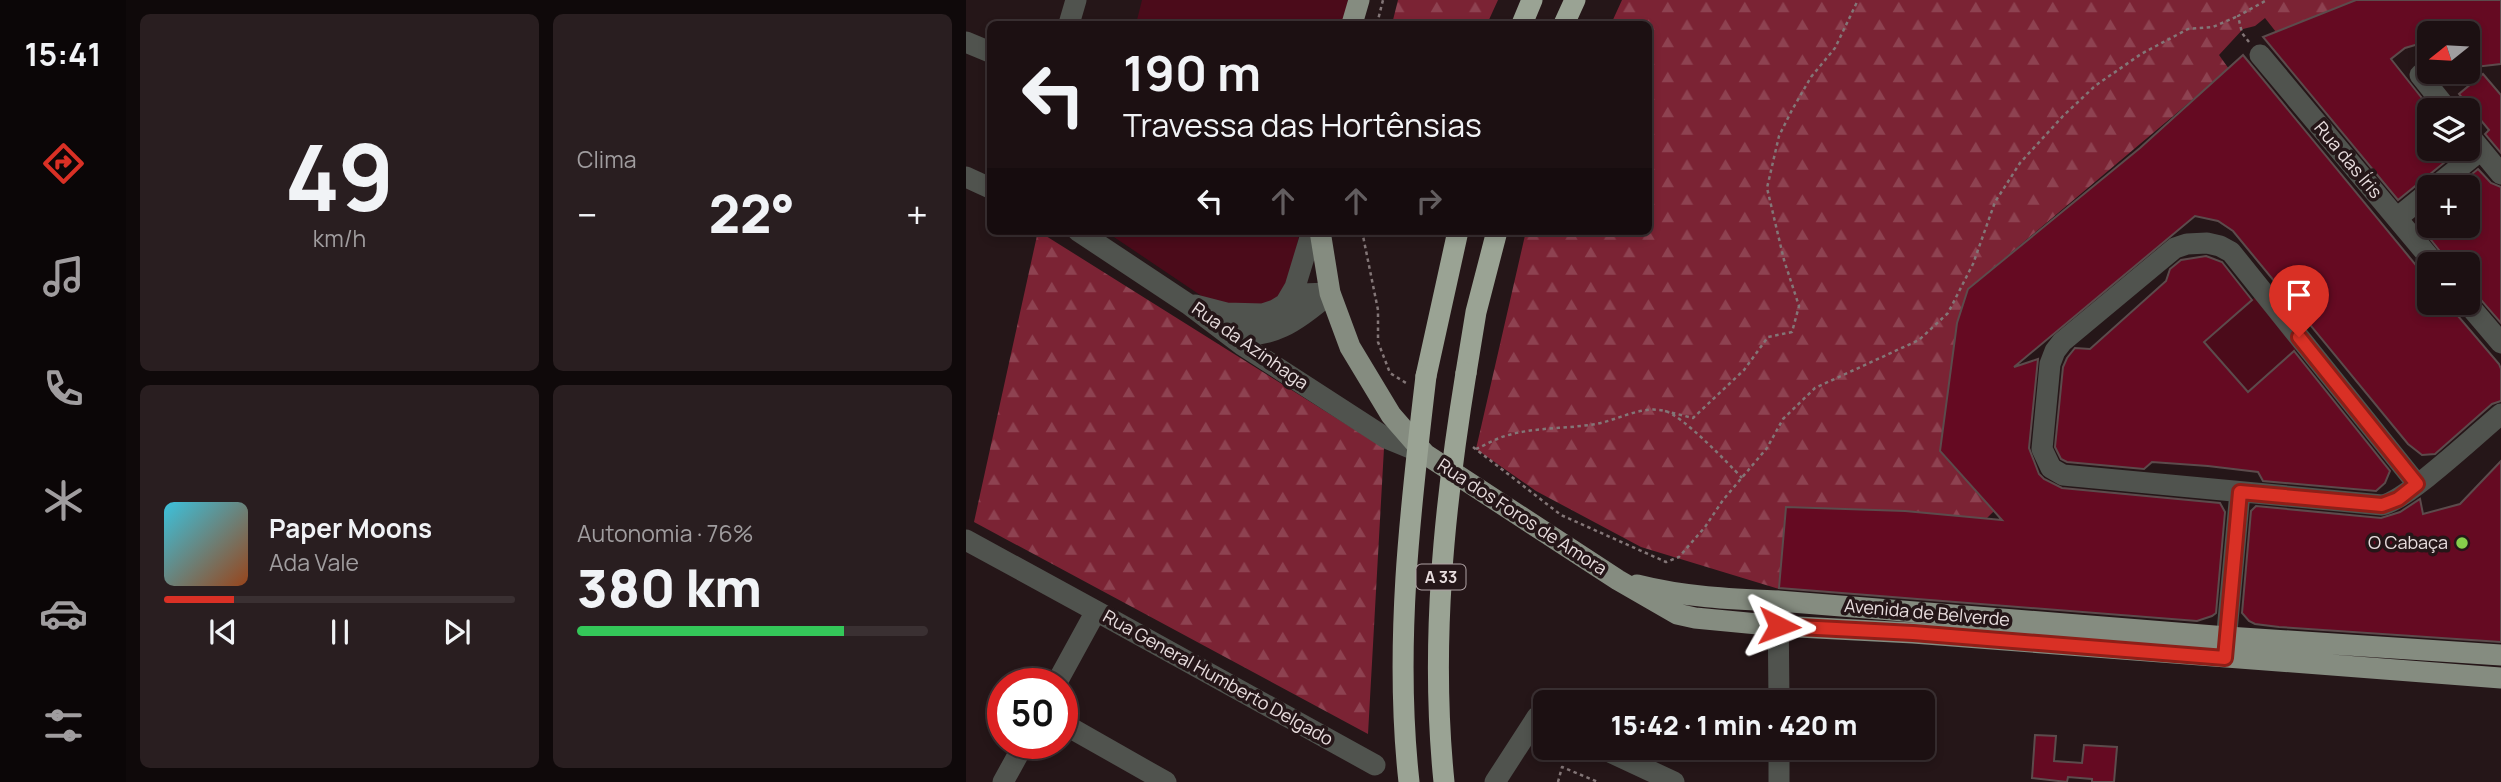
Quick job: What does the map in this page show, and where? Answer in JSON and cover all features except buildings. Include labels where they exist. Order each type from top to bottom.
[{"type":"highway","points":[[1523,21],[1532,0]]},
{"type":"highway","points":[[1565,21],[1575,0]]},
{"type":"highway","name":"A 33","points":[[1409,782],[1403,700],[1404,606],[1411,502],[1426,376],[1457,235]]},
{"type":"highway","name":"A 33","points":[[1444,782],[1437,687],[1438,604],[1456,434],[1476,312],[1496,235]]},
{"type":"main road","points":[[1353,21],[1359,0]]},
{"type":"main road","name":"Rua dos Foros de Amora","points":[[1320,235],[1330,293],[1350,347],[1391,415],[1425,454],[1618,580]]},
{"type":"main road","name":"Avenida de Belverde","points":[[1618,580],[1669,593],[1704,598],[1779,601],[2501,678]]},
{"type":"main road","name":"Avenida de Belverde","points":[[1618,580],[1677,614],[1779,626],[2226,648],[2501,655]]},
{"type":"street","points":[[1070,21],[1076,0]]},
{"type":"street","points":[[966,42],[987,51]]},
{"type":"street","name":"Rua das Íris","points":[[2260,55],[2425,252]]},
{"type":"street","points":[[2427,84],[2438,98]]},
{"type":"street","points":[[2480,149],[2501,174]]},
{"type":"street","points":[[2445,175],[2458,161]]},
{"type":"street","points":[[966,177],[987,187]]},
{"type":"street","points":[[2397,218],[2417,202]]},
{"type":"street","name":"Rua da Azinhaga","points":[[1084,235],[1188,304],[1222,331],[1386,438],[1425,454]]},
{"type":"street","points":[[1284,304],[1295,287],[1311,235]]},
{"type":"street","points":[[2417,484],[2231,253],[2220,246],[2207,243],[2181,245],[2113,298],[2054,351],[2050,364],[2042,449],[2051,468],[2063,475],[2382,505],[2398,499],[2417,484],[2501,414]]},
{"type":"street","points":[[1188,304],[1248,316],[1263,314],[1301,294],[1330,293]]},
{"type":"street","points":[[1222,331],[1251,336],[1269,333],[1297,319],[1330,293]]},
{"type":"street","points":[[2477,315],[2501,343]]},
{"type":"street","points":[[2226,648],[2240,492]]},
{"type":"street","points":[[966,540],[1096,611]]},
{"type":"street","points":[[1779,601],[1779,690]]},
{"type":"street","name":"Rua General Humberto Delgado","points":[[1065,668],[1096,611],[1375,765]]},
{"type":"street","points":[[1495,782],[1533,723]]},
{"type":"street","points":[[1078,732],[1166,782]]},
{"type":"street","points":[[1003,782],[1016,759]]},
{"type":"street","points":[[1627,760],[1674,782]]},
{"type":"street","points":[[1779,760],[1779,782]]},
{"type":"path","points":[[1378,21],[1383,0]]},
{"type":"path","points":[[1476,449],[1505,436],[1531,430],[1599,423],[1637,412],[1665,411],[1693,418],[1744,370],[1768,337],[1792,332],[1799,306],[1784,260],[1767,188],[1779,136],[1811,77],[1835,48],[1858,0]]},
{"type":"path","points":[[1631,547],[1665,562],[1679,557],[1767,448],[1783,419],[1815,388],[1919,340],[1948,313],[1973,264],[1995,202],[2020,163],[2095,86],[2141,54],[2188,29],[2213,27],[2267,0]]},
{"type":"path","points":[[2238,16],[2242,33],[2260,55]]},
{"type":"path","points":[[1665,411],[1719,454],[1742,478]]},
{"type":"path","points":[[1558,782],[1562,767],[1598,782]]},
{"type":"shaded area","points":[[1142,0],[1348,0],[1344,21],[1137,21]]},
{"type":"shaded area","points":[[1111,235],[1299,235],[1290,278],[1283,294],[1266,308],[1209,301]]},
{"type":"shaded area","points":[[2255,297],[2299,347],[2248,392],[2204,342]]},
{"type":"green space","points":[[1398,0],[1498,0],[1488,21],[1393,21]]},
{"type":"green space","points":[[1622,0],[2357,0],[2276,32],[2265,18],[2255,26],[2243,29],[2219,55],[2229,69],[1968,289],[1957,323],[1940,451],[1994,511],[1987,518],[1786,507],[1779,589],[1641,547],[1536,491],[1476,449],[1525,235],[1652,235],[1652,21],[1612,21]]},
{"type":"green space","points":[[1037,235],[1044,235],[1384,448],[1368,734],[974,522]]},
{"type":"place","name":"O Cabaça","points":[[2462,543]]},
{"type":"route","points":[[1779,626],[1913,633],[2225,658],[2240,492],[2382,505],[2398,499],[2417,484],[2299,337]]}]
